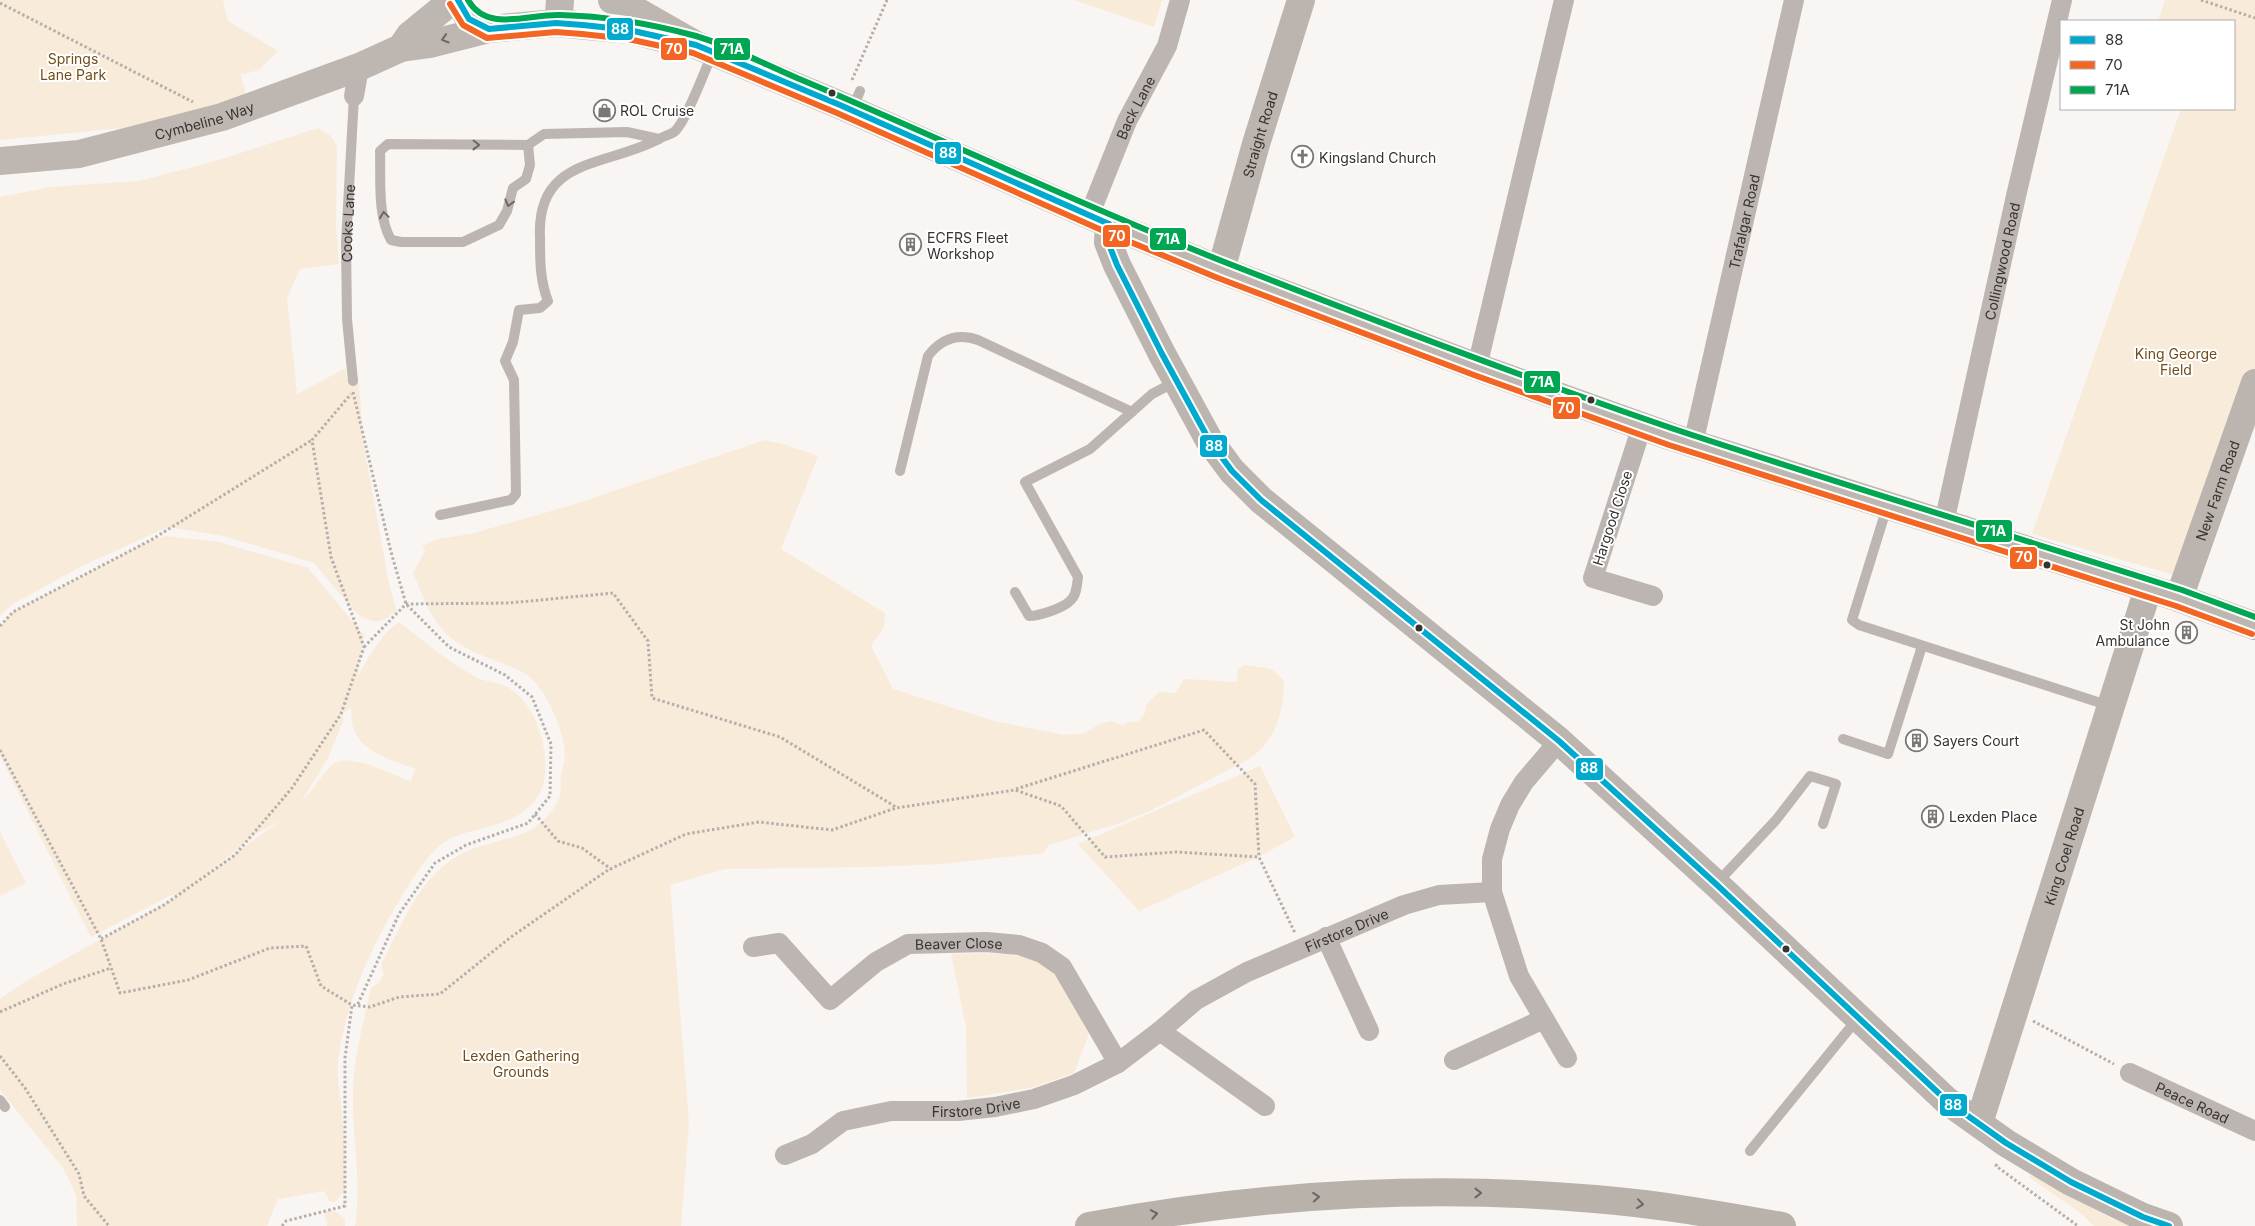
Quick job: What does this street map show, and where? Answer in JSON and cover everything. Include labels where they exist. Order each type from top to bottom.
[{"type":"highway","points":[[1089,1226],[1162,1213],[1258,1201],[1405,1193],[1498,1193],[1594,1198],[1699,1211],[1782,1226]]},
{"type":"main road","name":"Cymbeline Way","points":[[401,48],[410,35],[453,0]]},
{"type":"main road","points":[[458,0],[469,19],[489,29]]},
{"type":"main road","points":[[612,0],[635,10],[704,49],[851,102],[1099,220],[1221,270],[1478,367],[1693,444],[2179,598],[2255,626]]},
{"type":"main road","name":"Cymbeline Way","points":[[0,161],[79,154],[222,118],[275,96],[359,67],[401,48],[430,44],[558,12],[704,49]]},
{"type":"street","name":"Back Lane","points":[[1099,220],[1127,121],[1167,46],[1180,0]]},
{"type":"street","name":"Straight Road","points":[[1221,270],[1256,144],[1301,0]]},
{"type":"street","points":[[1478,367],[1564,0]]},
{"type":"street","name":"Trafalgar Road","points":[[1693,444],[1794,0]]},
{"type":"street","name":"Collingwood Road","points":[[1944,523],[2016,196],[2062,0]]},
{"type":"street","name":"Cooks Lane","points":[[354,96],[359,67]]},
{"type":"street","points":[[1099,220],[1117,265],[1176,381],[1209,440],[1232,471],[1261,500],[1559,741],[1716,884],[1947,1101],[1979,1124],[2071,1182],[2143,1217],[2169,1226]]},
{"type":"street","name":"New Farm Road","points":[[2179,598],[2253,397]]},
{"type":"street","name":"Hargood Close","points":[[1642,426],[1593,578],[1653,596]]},
{"type":"street","name":"King Coel Road","points":[[1979,1124],[2148,589]]},
{"type":"street","points":[[1559,741],[1524,782],[1510,805],[1500,829],[1492,859],[1492,892],[1519,976],[1567,1058]]},
{"type":"street","name":"Firstore Drive","points":[[785,1155],[812,1144],[843,1121],[891,1110],[958,1111],[995,1108],[1025,1102],[1074,1085],[1118,1063],[1196,1000],[1247,972],[1404,904],[1439,895],[1492,892]]},
{"type":"street","points":[[1326,937],[1369,1031]]},
{"type":"street","name":"Beaver Close","points":[[753,947],[779,943],[830,1000],[876,962],[908,944],[986,942],[1018,945],[1042,952],[1062,967],[1118,1063]]},
{"type":"street","points":[[1454,1060],[1544,1019]]},
{"type":"street","points":[[1160,1031],[1265,1106]]},
{"type":"street","name":"Peace Road","points":[[2130,1073],[2255,1131]]},
{"type":"lane","points":[[440,515],[511,500],[516,494],[514,380],[505,361],[513,342],[519,310],[540,308],[548,301],[541,285],[539,219],[552,186],[562,176],[582,167],[644,146],[676,131],[698,90],[704,49]]},
{"type":"lane","name":"Cooks Lane","points":[[353,387],[347,319],[346,243],[354,96]]},
{"type":"lane","points":[[528,145],[530,165],[526,179],[513,188],[507,211],[499,225],[464,242],[401,242],[391,240],[386,230],[381,196],[380,152],[388,144],[528,145],[544,134],[627,132],[659,139]]},
{"type":"lane","points":[[900,471],[928,356],[938,345],[956,337],[967,336],[978,340],[1132,412]]},
{"type":"lane","points":[[1015,592],[1030,616],[1040,616],[1071,600],[1076,590],[1078,577],[1024,482],[1090,449],[1152,394],[1176,381]]},
{"type":"lane","points":[[1888,506],[1852,620],[1858,625],[2111,706]]},
{"type":"lane","points":[[1843,739],[1888,754],[1922,646]]},
{"type":"lane","points":[[1716,884],[1776,820],[1810,776],[1836,784],[1823,824]]},
{"type":"lane","points":[[1750,1151],[1858,1017]]},
{"type":"path","points":[[851,102],[886,0]]},
{"type":"path","points":[[2201,0],[2255,18]]},
{"type":"path","points":[[0,3],[222,118]]},
{"type":"path","points":[[0,626],[13,612],[151,540],[312,440],[353,387]]},
{"type":"path","points":[[282,1226],[286,1221],[345,1206],[345,1058],[354,1006],[398,914],[435,863],[466,845],[528,823],[550,796],[551,744],[532,697],[505,676],[449,647],[406,604],[391,552],[353,387]]},
{"type":"path","points":[[312,440],[331,557],[364,647]]},
{"type":"path","points":[[101,939],[164,906],[235,855],[292,788],[341,714],[364,647],[406,604],[509,603],[613,593],[648,641],[652,698],[780,737],[896,808]]},
{"type":"path","points":[[0,750],[101,939],[120,993],[188,980],[270,948],[306,946],[321,986],[354,1006],[370,1007],[399,997],[440,994],[511,936],[611,869],[686,834],[759,822],[832,830],[896,808],[1015,790],[1204,730],[1255,784],[1258,857],[1302,947]]},
{"type":"path","points":[[1015,790],[1061,806],[1105,857],[1176,852],[1258,857]]},
{"type":"path","points":[[535,814],[558,841],[582,848],[611,869]]},
{"type":"path","points":[[0,1012],[63,984],[111,968]]},
{"type":"path","points":[[2014,1011],[2130,1073]]},
{"type":"path","points":[[0,1056],[25,1088],[79,1174],[84,1196],[109,1226]]},
{"type":"path","points":[[1996,1166],[2078,1226]]},
{"type":"green space","name":"Springs Lane Park","points":[[0,0],[223,0],[228,21],[278,51],[259,70],[241,75],[246,96],[153,125],[0,140]]},
{"type":"green space","points":[[1074,0],[1162,0],[1154,27]]},
{"type":"green space","name":"King George Field","points":[[2165,0],[2255,0],[2255,375],[2177,576],[2032,534],[2181,110],[2235,110],[2235,20],[2158,20]]},
{"type":"green space","points":[[318,128],[331,136],[337,146],[336,223],[339,264],[300,269],[287,298],[297,394],[346,368],[347,379],[359,382],[363,441],[389,584],[397,612],[380,621],[369,620],[356,613],[314,563],[224,536],[168,527],[82,566],[13,604],[0,616],[0,197],[51,187],[138,181],[209,163]]},
{"type":"green space","name":"Lexden Gathering Grounds","points":[[765,440],[818,456],[781,549],[885,613],[884,627],[871,646],[893,689],[994,721],[1064,735],[1085,733],[1101,723],[1112,721],[1122,726],[1128,722],[1139,721],[1145,713],[1146,705],[1159,692],[1176,693],[1184,679],[1237,682],[1238,669],[1245,665],[1271,669],[1284,680],[1280,715],[1272,735],[1247,760],[1150,811],[1117,824],[1049,845],[1043,853],[943,864],[725,869],[670,885],[689,1123],[681,1226],[355,1226],[358,1193],[353,1080],[371,988],[379,983],[384,974],[381,965],[414,901],[440,869],[455,857],[468,851],[531,829],[550,813],[559,798],[561,775],[565,759],[564,743],[557,720],[545,696],[530,677],[459,644],[438,624],[428,608],[413,573],[425,551],[422,546],[437,539],[471,534],[572,505]]},
{"type":"green space","points":[[166,536],[219,542],[308,568],[364,635],[358,676],[381,639],[399,622],[436,651],[479,679],[505,686],[514,692],[523,700],[533,714],[539,728],[544,749],[544,780],[536,799],[526,810],[515,817],[502,823],[461,834],[439,846],[415,875],[403,894],[371,954],[353,996],[338,1062],[344,1143],[345,1190],[336,1201],[330,1202],[324,1191],[278,1199],[267,1226],[77,1226],[76,1195],[63,1168],[0,1090],[0,999],[26,981],[180,895],[171,895],[91,937],[0,756],[0,627],[13,612],[151,540]],"holes":[[[351,708],[353,727],[357,736],[370,749],[388,759],[415,769],[411,781],[370,765],[348,760],[331,766],[301,802],[328,758],[344,719],[341,714]],[[282,819],[193,885],[253,836]]]},
{"type":"green space","points":[[1260,766],[1295,837],[1258,857],[1139,911],[1078,844]]},
{"type":"green space","points":[[0,832],[26,883],[0,896]]},
{"type":"green space","points":[[951,954],[993,954],[1022,957],[1035,961],[1057,977],[1089,1034],[1074,1073],[1030,1088],[967,1098],[966,1026]]},
{"type":"green space","points":[[2032,1173],[2110,1218],[2132,1226],[2094,1226],[2083,1215],[2029,1177]]},
{"type":"green space","points":[[324,1211],[335,1211],[345,1219],[345,1226],[327,1226]]},
{"type":"transit line","name":"88","points":[[458,0],[469,19],[489,29],[556,23],[583,25],[629,30],[696,45],[840,105],[1109,224]]},
{"type":"transit line","name":"71A","points":[[468,0],[476,10],[486,16],[497,19],[547,15],[594,17],[645,24],[709,40],[1173,241],[1450,349],[1674,429],[2182,590],[2255,617]]},
{"type":"transit line","name":"70","points":[[450,4],[463,25],[487,38],[556,32],[628,39],[693,53],[837,113],[1106,232],[1218,278],[1474,375],[1669,445],[2176,606],[2252,634]]},
{"type":"transit line","name":"88","points":[[1109,224],[1108,242],[1117,265],[1162,354],[1209,440],[1232,471],[1261,500],[1559,741],[1716,884],[1947,1101],[2006,1143],[2071,1182],[2143,1217],[2169,1226]]},
{"type":"place","name":"ROL Cruise","points":[[604,110]]},
{"type":"place","name":"Kingsland Church","points":[[1303,157]]},
{"type":"place","name":"ECFRS Fleet Workshop","points":[[911,245]]},
{"type":"place","name":"St John Ambulance","points":[[2186,632]]},
{"type":"place","name":"Sayers Court","points":[[1917,740]]},
{"type":"place","name":"Lexden Place","points":[[1933,816]]}]
